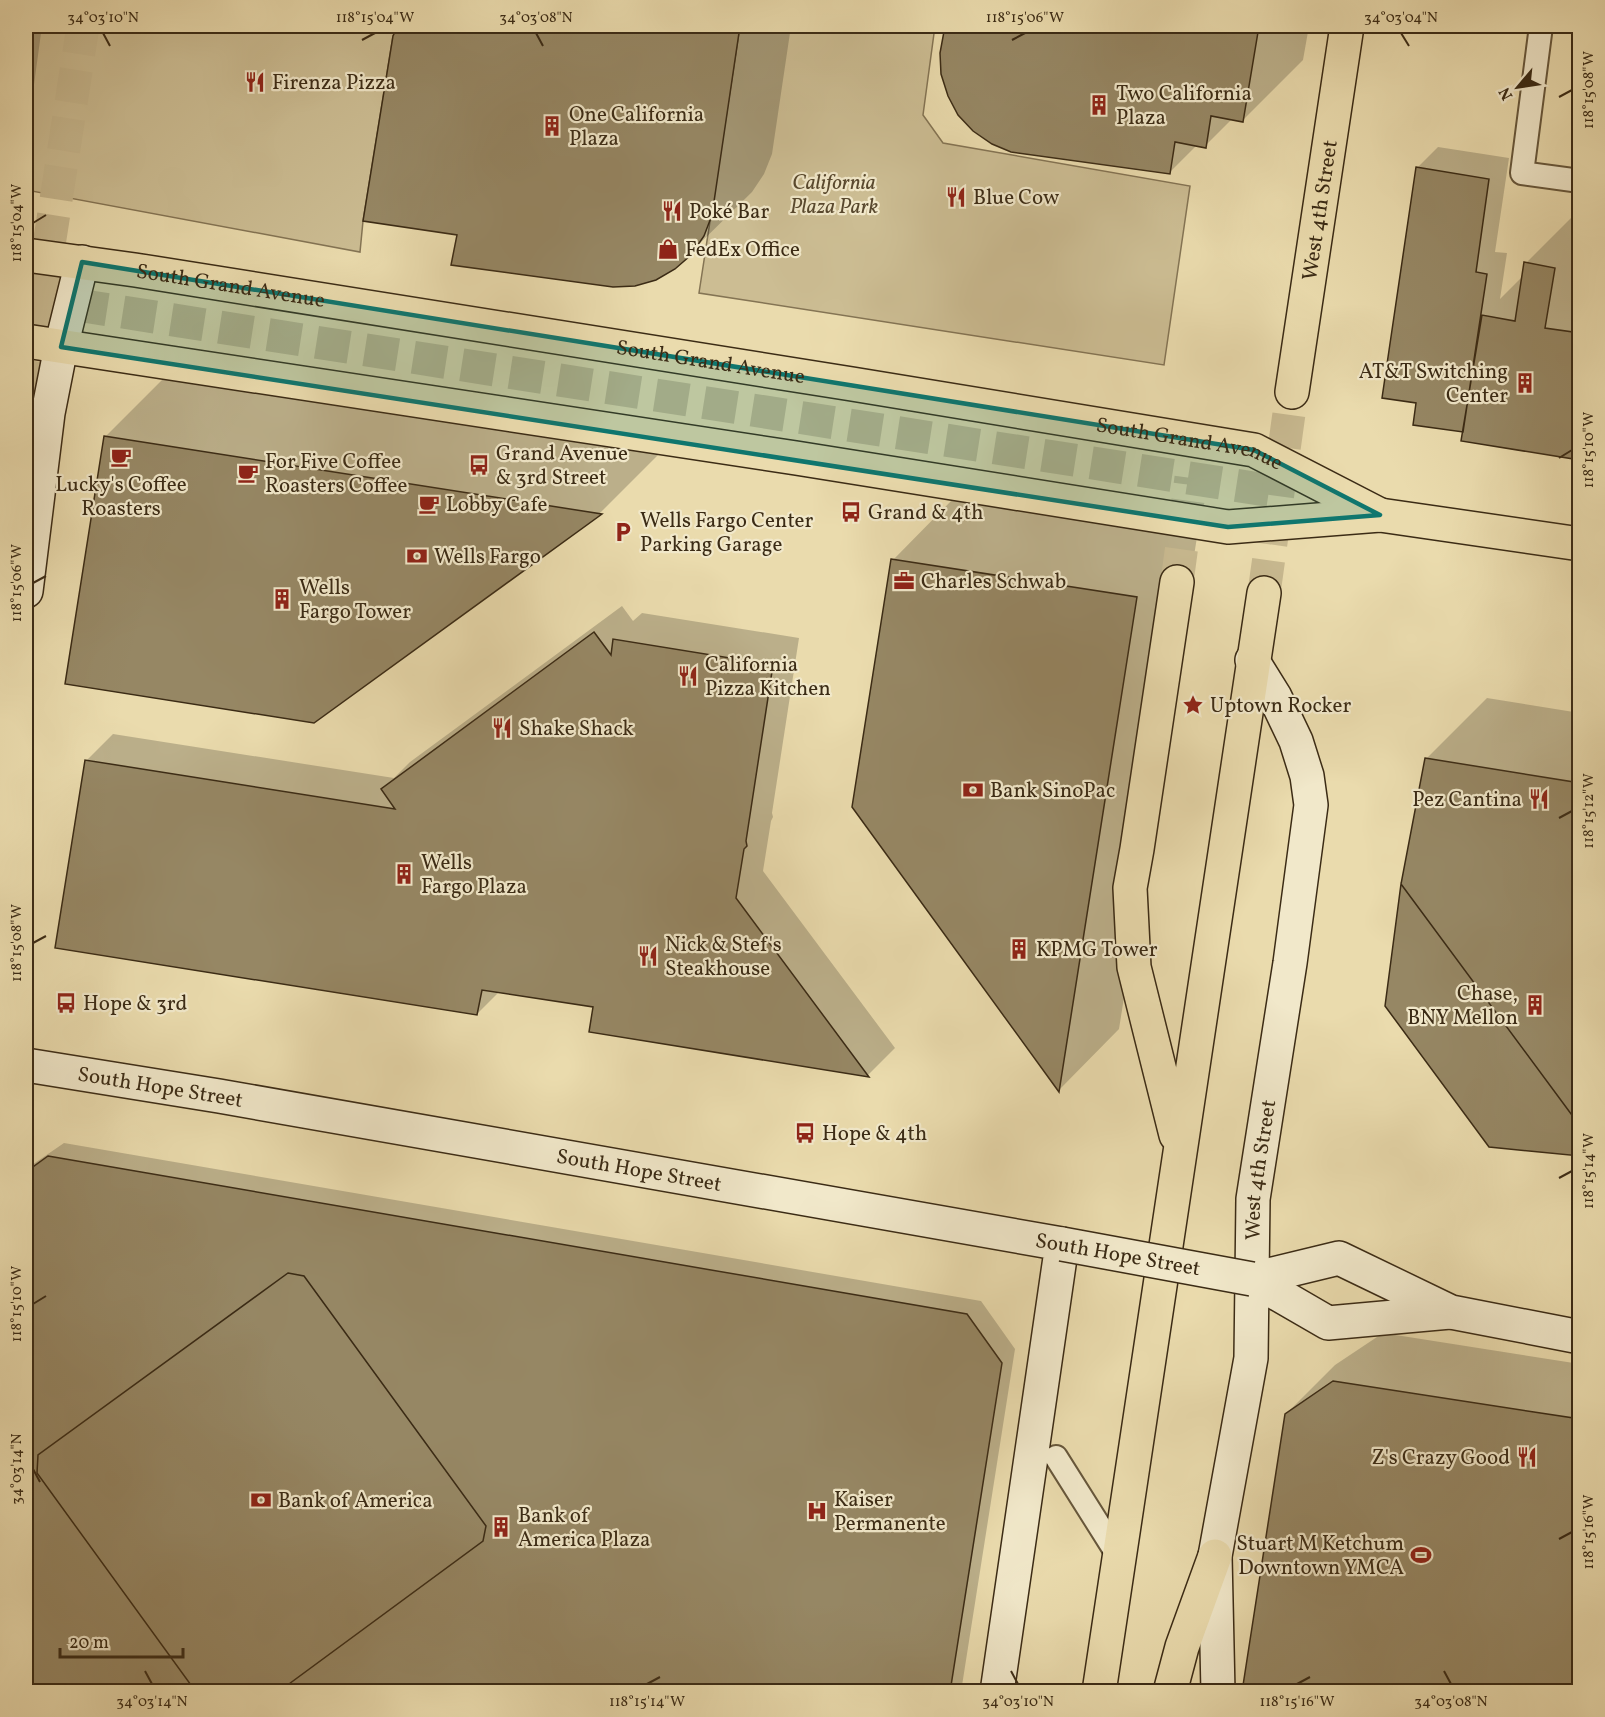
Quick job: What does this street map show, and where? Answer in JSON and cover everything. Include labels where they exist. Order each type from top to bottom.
[{"type":"main road","name":"West 4th Street","points":[[1292,392],[1347,26]]},
{"type":"main road","name":"South Grand Avenue","points":[[26,255],[806,376],[1254,450],[1380,515]]},
{"type":"main road","points":[[26,591],[48,413],[60,347],[82,262]]},
{"type":"main road","name":"South Grand Avenue","points":[[26,341],[807,460],[1228,527],[1380,515],[1580,544]]},
{"type":"main road","points":[[1177,582],[1130,888],[1134,967],[1180,1152]]},
{"type":"main road","points":[[1099,1692],[1252,660],[1264,593]]},
{"type":"main road","name":"West 4th Street","points":[[1218,1692],[1215,1556],[1251,1358],[1253,1199],[1290,963],[1311,805],[1307,776],[1296,741],[1275,697],[1252,660]]},
{"type":"main road","name":"South Hope Street","points":[[26,1065],[219,1096],[1252,1279],[1328,1323],[1451,1312]]},
{"type":"main road","points":[[997,1692],[1062,1244]]},
{"type":"main road","name":"South Hope Street","points":[[1252,1279],[1339,1258],[1451,1312],[1580,1337]]},
{"type":"main road","points":[[1170,1692],[1182,1647],[1215,1556]]},
{"type":"lane","points":[[1541,26],[1522,173],[1580,181]]},
{"type":"lane","points":[[1056,1457],[1119,1557]]},
{"type":"highlighted area","points":[[82,262],[1254,450],[1380,515],[1228,527],[61,347]]},
{"type":"green space","points":[[26,26],[398,26],[393,36],[360,252],[26,190]]},
{"type":"green space","name":"California Plaza Park","points":[[740,26],[935,26],[923,115],[943,143],[1190,186],[1164,365],[699,293]]},
{"type":"building","name":"One California Plaza","points":[[398,26],[740,26],[712,215],[704,236],[691,255],[675,269],[656,280],[635,286],[613,287],[451,265],[457,235],[363,221],[393,36]]},
{"type":"building","name":"Two California Plaza","points":[[945,26],[1259,26],[1243,122],[1211,116],[1206,148],[1175,142],[1170,174],[1011,152],[992,144],[973,131],[958,115],[948,96],[941,74],[940,53]]},
{"type":"building","points":[[1416,167],[1489,179],[1476,272],[1487,274],[1463,432],[1413,425],[1416,403],[1382,398]]},
{"type":"building","name":"AT&T Switching Center","points":[[1524,262],[1555,268],[1545,328],[1580,333],[1580,460],[1461,441],[1482,315],[1515,321]]},
{"type":"building","name":"Wells Fargo Tower","points":[[104,436],[602,514],[314,723],[65,684]]},
{"type":"building","name":"KPMG Tower","points":[[891,559],[1137,597],[1059,1092],[852,807]]},
{"type":"building","name":"Wells Fargo Plaza","points":[[594,632],[611,655],[613,639],[773,665],[747,846],[744,849],[736,898],[869,1077],[589,1032],[593,1007],[482,990],[477,1015],[55,948],[85,760],[395,809],[381,789]]},
{"type":"building","name":"Chase, BNY Mellon","points":[[1425,758],[1580,783],[1580,1126],[1401,884]]},
{"type":"building","points":[[1401,884],[1580,1126],[1580,1156],[1489,1147],[1385,1006]]},
{"type":"building","name":"Bank of America Plaza","points":[[48,1156],[967,1314],[1002,1363],[950,1692],[26,1692],[26,1172]]},
{"type":"building","name":"Bank of America","points":[[288,1273],[304,1276],[486,1526],[483,1541],[278,1692],[196,1692],[37,1473],[38,1455]]},
{"type":"building","name":"Stuart M Ketchum Downtown YMCA","points":[[1333,1381],[1580,1419],[1580,1692],[1242,1692],[1285,1414]]},
{"type":"tunnel","points":[[26,393],[83,26]]},
{"type":"tunnel","points":[[26,297],[1279,492]]},
{"type":"tunnel","points":[[1264,593],[1292,392]]},
{"type":"tunnel","points":[[1177,582],[1191,478]]},
{"type":"place","name":"Firenza Pizza","points":[[255,82]]},
{"type":"place","name":"Two California Plaza","points":[[1099,105]]},
{"type":"place","name":"One California Plaza","points":[[552,126]]},
{"type":"place","name":"Blue Cow","points":[[956,197]]},
{"type":"place","name":"Poké Bar","points":[[672,211]]},
{"type":"place","name":"FedEx Office","points":[[668,249]]},
{"type":"place","name":"AT&T Switching Center","points":[[1525,383]]},
{"type":"place","name":"Lucky's Coffee Roasters","points":[[121,457]]},
{"type":"place","name":"Grand Avenue & 3rd Street","points":[[479,465]]},
{"type":"place","name":"For Five Coffee Roasters Coffee","points":[[248,473]]},
{"type":"place","name":"Lobby Cafe","points":[[429,504]]},
{"type":"place","name":"Grand & 4th","points":[[851,512]]},
{"type":"place","name":"Wells Fargo Center Parking Garage","points":[[623,532]]},
{"type":"place","name":"Wells Fargo","points":[[417,556]]},
{"type":"place","name":"Charles Schwab","points":[[904,581]]},
{"type":"place","name":"Wells Fargo Tower","points":[[282,599]]},
{"type":"place","name":"California Pizza Kitchen","points":[[688,676]]},
{"type":"place","name":"Uptown Rocker","points":[[1193,705]]},
{"type":"place","name":"Shake Shack","points":[[502,728]]},
{"type":"place","name":"Bank SinoPac","points":[[973,790]]},
{"type":"place","name":"Pez Cantina","points":[[1539,799]]},
{"type":"place","name":"Wells Fargo Plaza","points":[[404,874]]},
{"type":"place","name":"KPMG Tower","points":[[1019,949]]},
{"type":"place","name":"Nick & Stef's Steakhouse","points":[[648,956]]},
{"type":"place","name":"Hope & 3rd","points":[[66,1003]]},
{"type":"place","name":"Chase, BNY Mellon","points":[[1535,1005]]},
{"type":"place","name":"Hope & 4th","points":[[805,1133]]},
{"type":"place","name":"Z's Crazy Good","points":[[1527,1457]]},
{"type":"place","name":"Bank of America","points":[[261,1500]]},
{"type":"place","name":"Kaiser Permanente","points":[[817,1511]]},
{"type":"place","name":"Bank of America Plaza","points":[[501,1527]]},
{"type":"place","name":"Stuart M Ketchum Downtown YMCA","points":[[1421,1555]]}]
